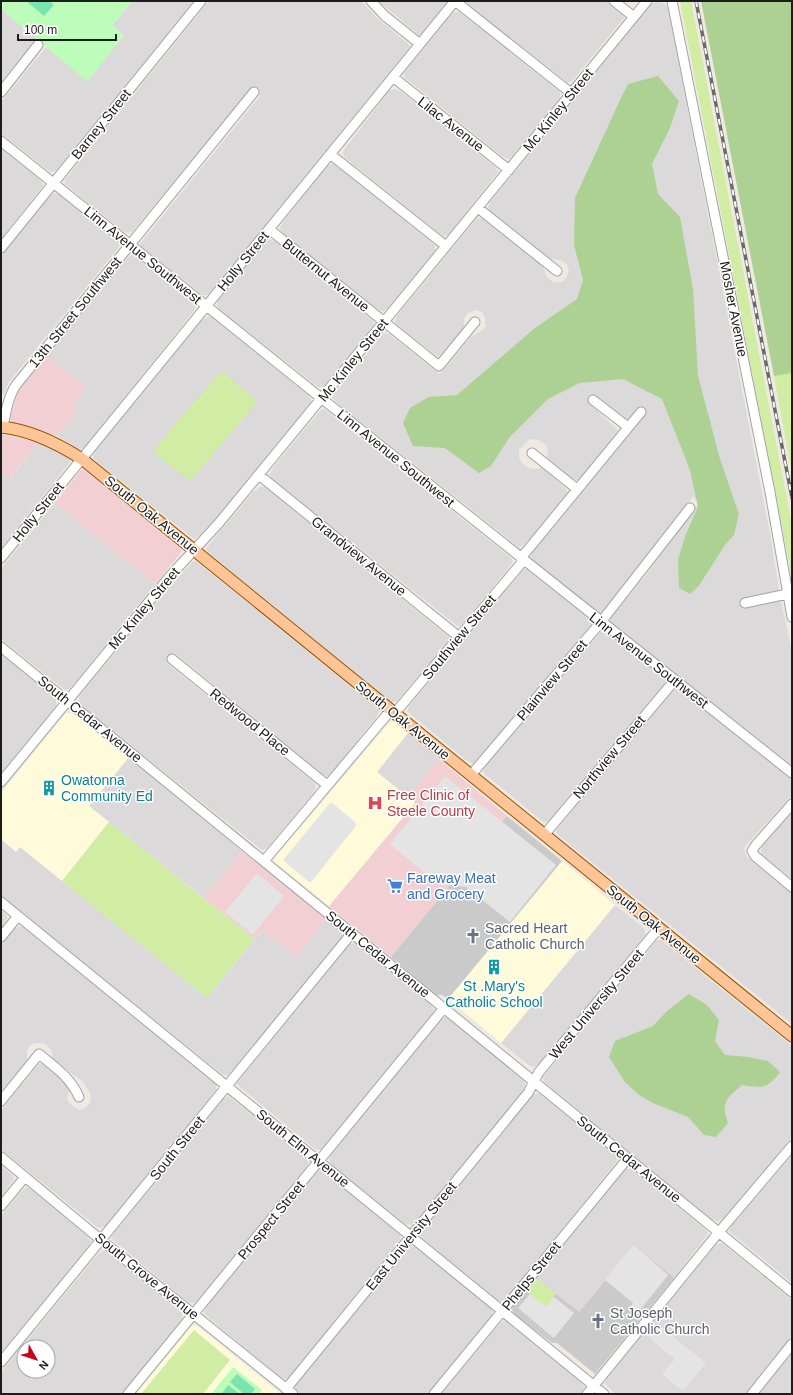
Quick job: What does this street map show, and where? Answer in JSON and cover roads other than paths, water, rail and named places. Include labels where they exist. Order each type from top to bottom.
[{"type":"main road","name":"South Oak Avenue","points":[[2,427],[24,431],[51,441],[82,459],[792,1036]]},
{"type":"street","name":"Barney Street","points":[[1,248],[201,1]]},
{"type":"street","points":[[371,1],[385,16],[420,44]]},
{"type":"street","points":[[455,1],[571,93]]},
{"type":"street","name":"Holly Street","points":[[1,558],[455,1]]},
{"type":"street","points":[[614,1],[634,16]]},
{"type":"street","name":"Mc Kinley Street","points":[[1,782],[170,576],[219,523],[259,475],[647,1]]},
{"type":"street","name":"Mosher Avenue","points":[[672,1],[770,492],[792,617]]},
{"type":"street","points":[[1,92],[38,45]]},
{"type":"street","name":"Lilac Avenue","points":[[393,77],[509,170]]},
{"type":"street","name":"13th Street Southwest","points":[[2,427],[12,390],[254,92]]},
{"type":"street","name":"Linn Avenue Southwest","points":[[1,141],[601,622],[792,773]]},
{"type":"street","points":[[330,154],[446,246]]},
{"type":"street","points":[[478,208],[557,271]]},
{"type":"street","name":"Butternut Avenue","points":[[269,230],[439,366],[475,322]]},
{"type":"street","points":[[1,394],[9,400]]},
{"type":"street","points":[[593,400],[628,427]]},
{"type":"street","name":"Southview Street","points":[[264,861],[327,786],[459,637],[641,412]]},
{"type":"street","points":[[532,453],[577,490]]},
{"type":"street","name":"Grandview Avenue","points":[[259,475],[459,637]]},
{"type":"street","name":"Plainview Street","points":[[472,775],[601,622],[690,508]]},
{"type":"street","points":[[745,603],[787,594]]},
{"type":"street","name":"South Cedar Avenue","points":[[1,647],[792,1292]]},
{"type":"street","name":"Redwood Place","points":[[172,659],[327,786]]},
{"type":"street","name":"Northview Street","points":[[544,835],[675,680]]},
{"type":"street","points":[[792,804],[752,851],[755,856],[792,887]]},
{"type":"street","name":"South Elm Avenue","points":[[1,902],[604,1394]]},
{"type":"street","points":[[1,937],[18,916]]},
{"type":"street","name":"West University Street","points":[[535,1082],[539,1072],[660,928]]},
{"type":"street","name":"South Street","points":[[1,1362],[352,933]]},
{"type":"street","name":"Prospect Street","points":[[128,1394],[444,1008]]},
{"type":"street","points":[[1,1102],[40,1054],[68,1078],[79,1097]]},
{"type":"street","name":"East University Street","points":[[289,1391],[411,1236],[528,1093],[535,1082]]},
{"type":"street","points":[[587,1394],[719,1232],[792,1146]]},
{"type":"street","name":"South Grove Avenue","points":[[1,1157],[101,1240],[289,1391]]},
{"type":"street","name":"Phelps Street","points":[[434,1394],[628,1158]]},
{"type":"street","points":[[1,1206],[25,1177]]},
{"type":"street","points":[[752,1394],[792,1344]]},
{"type":"railway","points":[[696,1],[792,498]]},
{"type":"place","name":"Owatonna Community Ed","points":[[49,788]]},
{"type":"place","name":"Free Clinic of Steele County","points":[[375,803]]},
{"type":"place","name":"Fareway Meat and Grocery","points":[[395,886]]},
{"type":"place","name":"Sacred Heart Catholic Church","points":[[473,936]]},
{"type":"place","name":"St .Mary's Catholic School","points":[[494,967]]},
{"type":"place","name":"St Joseph Catholic Church","points":[[598,1321]]}]
